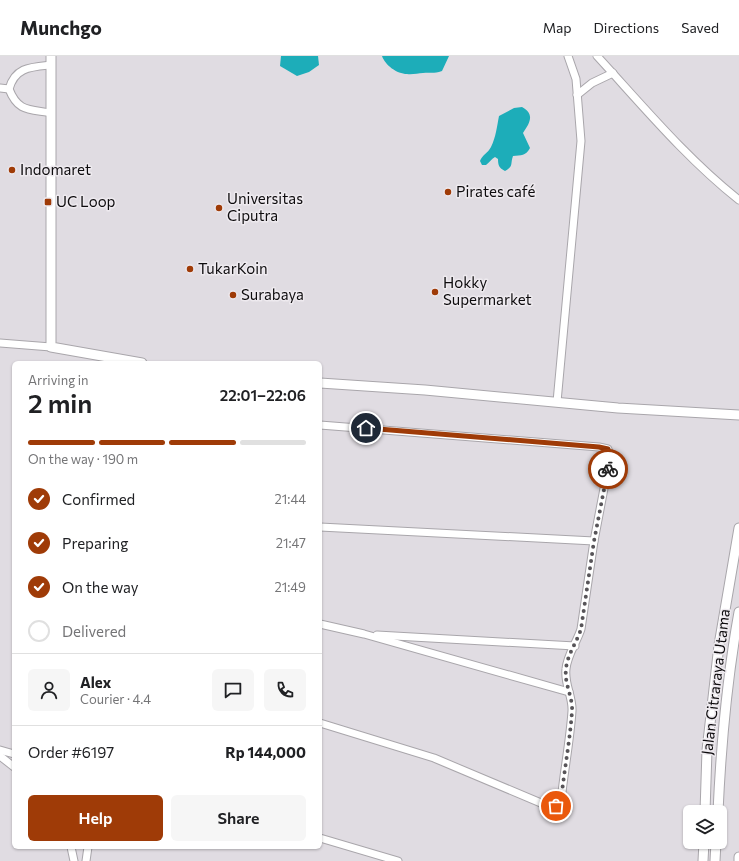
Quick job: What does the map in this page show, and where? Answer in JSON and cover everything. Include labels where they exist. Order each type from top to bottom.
[{"type":"street","points":[[557,402],[581,141],[576,79],[568,56]]},
{"type":"street","points":[[597,56],[651,116],[718,183],[739,200]]},
{"type":"street","points":[[51,113],[23,107],[15,101],[9,89],[14,77],[20,71],[51,61],[51,113],[51,347]]},
{"type":"street","points":[[577,95],[592,82],[613,73]]},
{"type":"street","points":[[0,88],[9,89]]},
{"type":"street","points":[[0,343],[51,347],[131,361]]},
{"type":"street","points":[[322,383],[425,390],[618,408],[739,415]]},
{"type":"street","points":[[322,425],[605,448],[608,449],[610,457],[594,541],[581,629],[575,646],[568,657],[566,668],[565,679],[572,710],[561,801],[556,806],[548,806],[434,758],[322,724]]},
{"type":"street","points":[[322,527],[594,541]]},
{"type":"street","name":"Jalan Citraraya Utama","points":[[705,805],[707,750],[719,645],[739,528]]},
{"type":"street","name":"Jalan Citraraya Utama","points":[[718,805],[725,709],[732,648],[739,612]]},
{"type":"street","points":[[322,624],[364,634],[569,692]]},
{"type":"street","points":[[364,634],[575,646]]},
{"type":"street","points":[[0,750],[12,753]]},
{"type":"street","points":[[0,756],[12,765]]},
{"type":"street","points":[[322,839],[398,861]]},
{"type":"street","points":[[72,849],[74,861]]},
{"type":"street","points":[[86,861],[88,849]]},
{"type":"street","points":[[703,861],[704,849]]},
{"type":"street","points":[[716,849],[716,861]]},
{"type":"street","points":[[739,856],[739,861]]},
{"type":"water","points":[[281,56],[318,56],[319,65],[309,72],[297,76],[280,66]]},
{"type":"water","points":[[382,56],[449,56],[442,71],[434,73],[403,74],[395,71],[389,66]]},
{"type":"water","points":[[522,107],[529,113],[530,116],[528,126],[523,133],[530,148],[528,151],[523,155],[513,156],[511,166],[505,171],[500,167],[498,159],[495,157],[486,165],[482,165],[480,161],[493,143],[499,116],[514,108]]},
{"type":"way so far","points":[[556,806],[561,801],[572,710],[565,679],[566,668],[568,657],[575,646],[581,629],[594,541],[608,469]]},
{"type":"place","name":"Indomaret","points":[[12,170]]},
{"type":"place","name":"Pirates café","points":[[448,192]]},
{"type":"place","name":"UC Loop","points":[[48,202]]},
{"type":"place","name":"Universitas Ciputra","points":[[219,208]]},
{"type":"place","name":"TukarKoin","points":[[190,269]]},
{"type":"place","name":"Hokky Supermarket","points":[[435,292]]},
{"type":"place","name":"Surabaya","points":[[233,295]]},
{"type":"route","points":[[366,428],[605,448],[608,449],[610,453],[608,469]]}]
